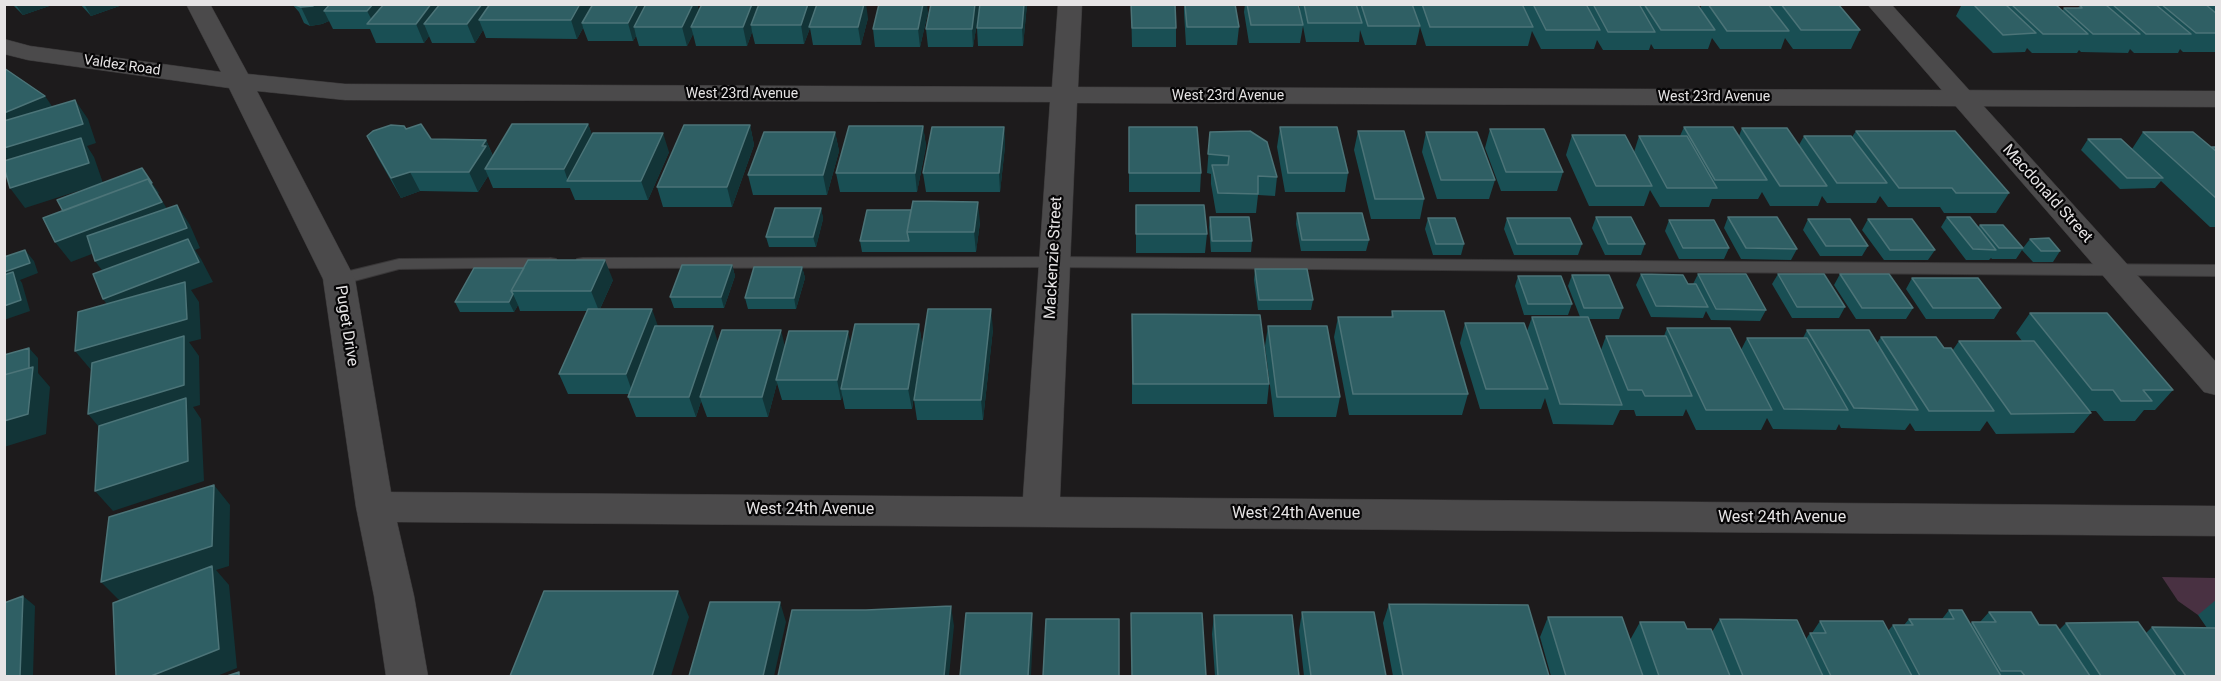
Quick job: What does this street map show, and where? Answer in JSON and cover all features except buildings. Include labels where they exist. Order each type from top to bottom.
[{"type":"street","name":"Puget Drive","points":[[198,4],[339,279],[375,507],[394,596],[407,676]]},
{"type":"street","name":"Mackenzie Street","points":[[1041,512],[1053,262],[1071,4]]},
{"type":"street","name":"Macdonald Street","points":[[1878,4],[2217,383]]},
{"type":"street","name":"Valdez Road","points":[[4,46],[28,53],[180,75],[239,81]]},
{"type":"street","name":"West 23rd Avenue","points":[[239,81],[345,92],[2217,99]]},
{"type":"street","name":"West 24th Avenue","points":[[375,507],[2217,521]]},
{"type":"lane","points":[[339,279],[399,264],[1053,262],[2217,271]]},
{"type":"shaded area","points":[[2162,577],[2216,578],[2216,616],[2198,615],[2178,601]]}]
